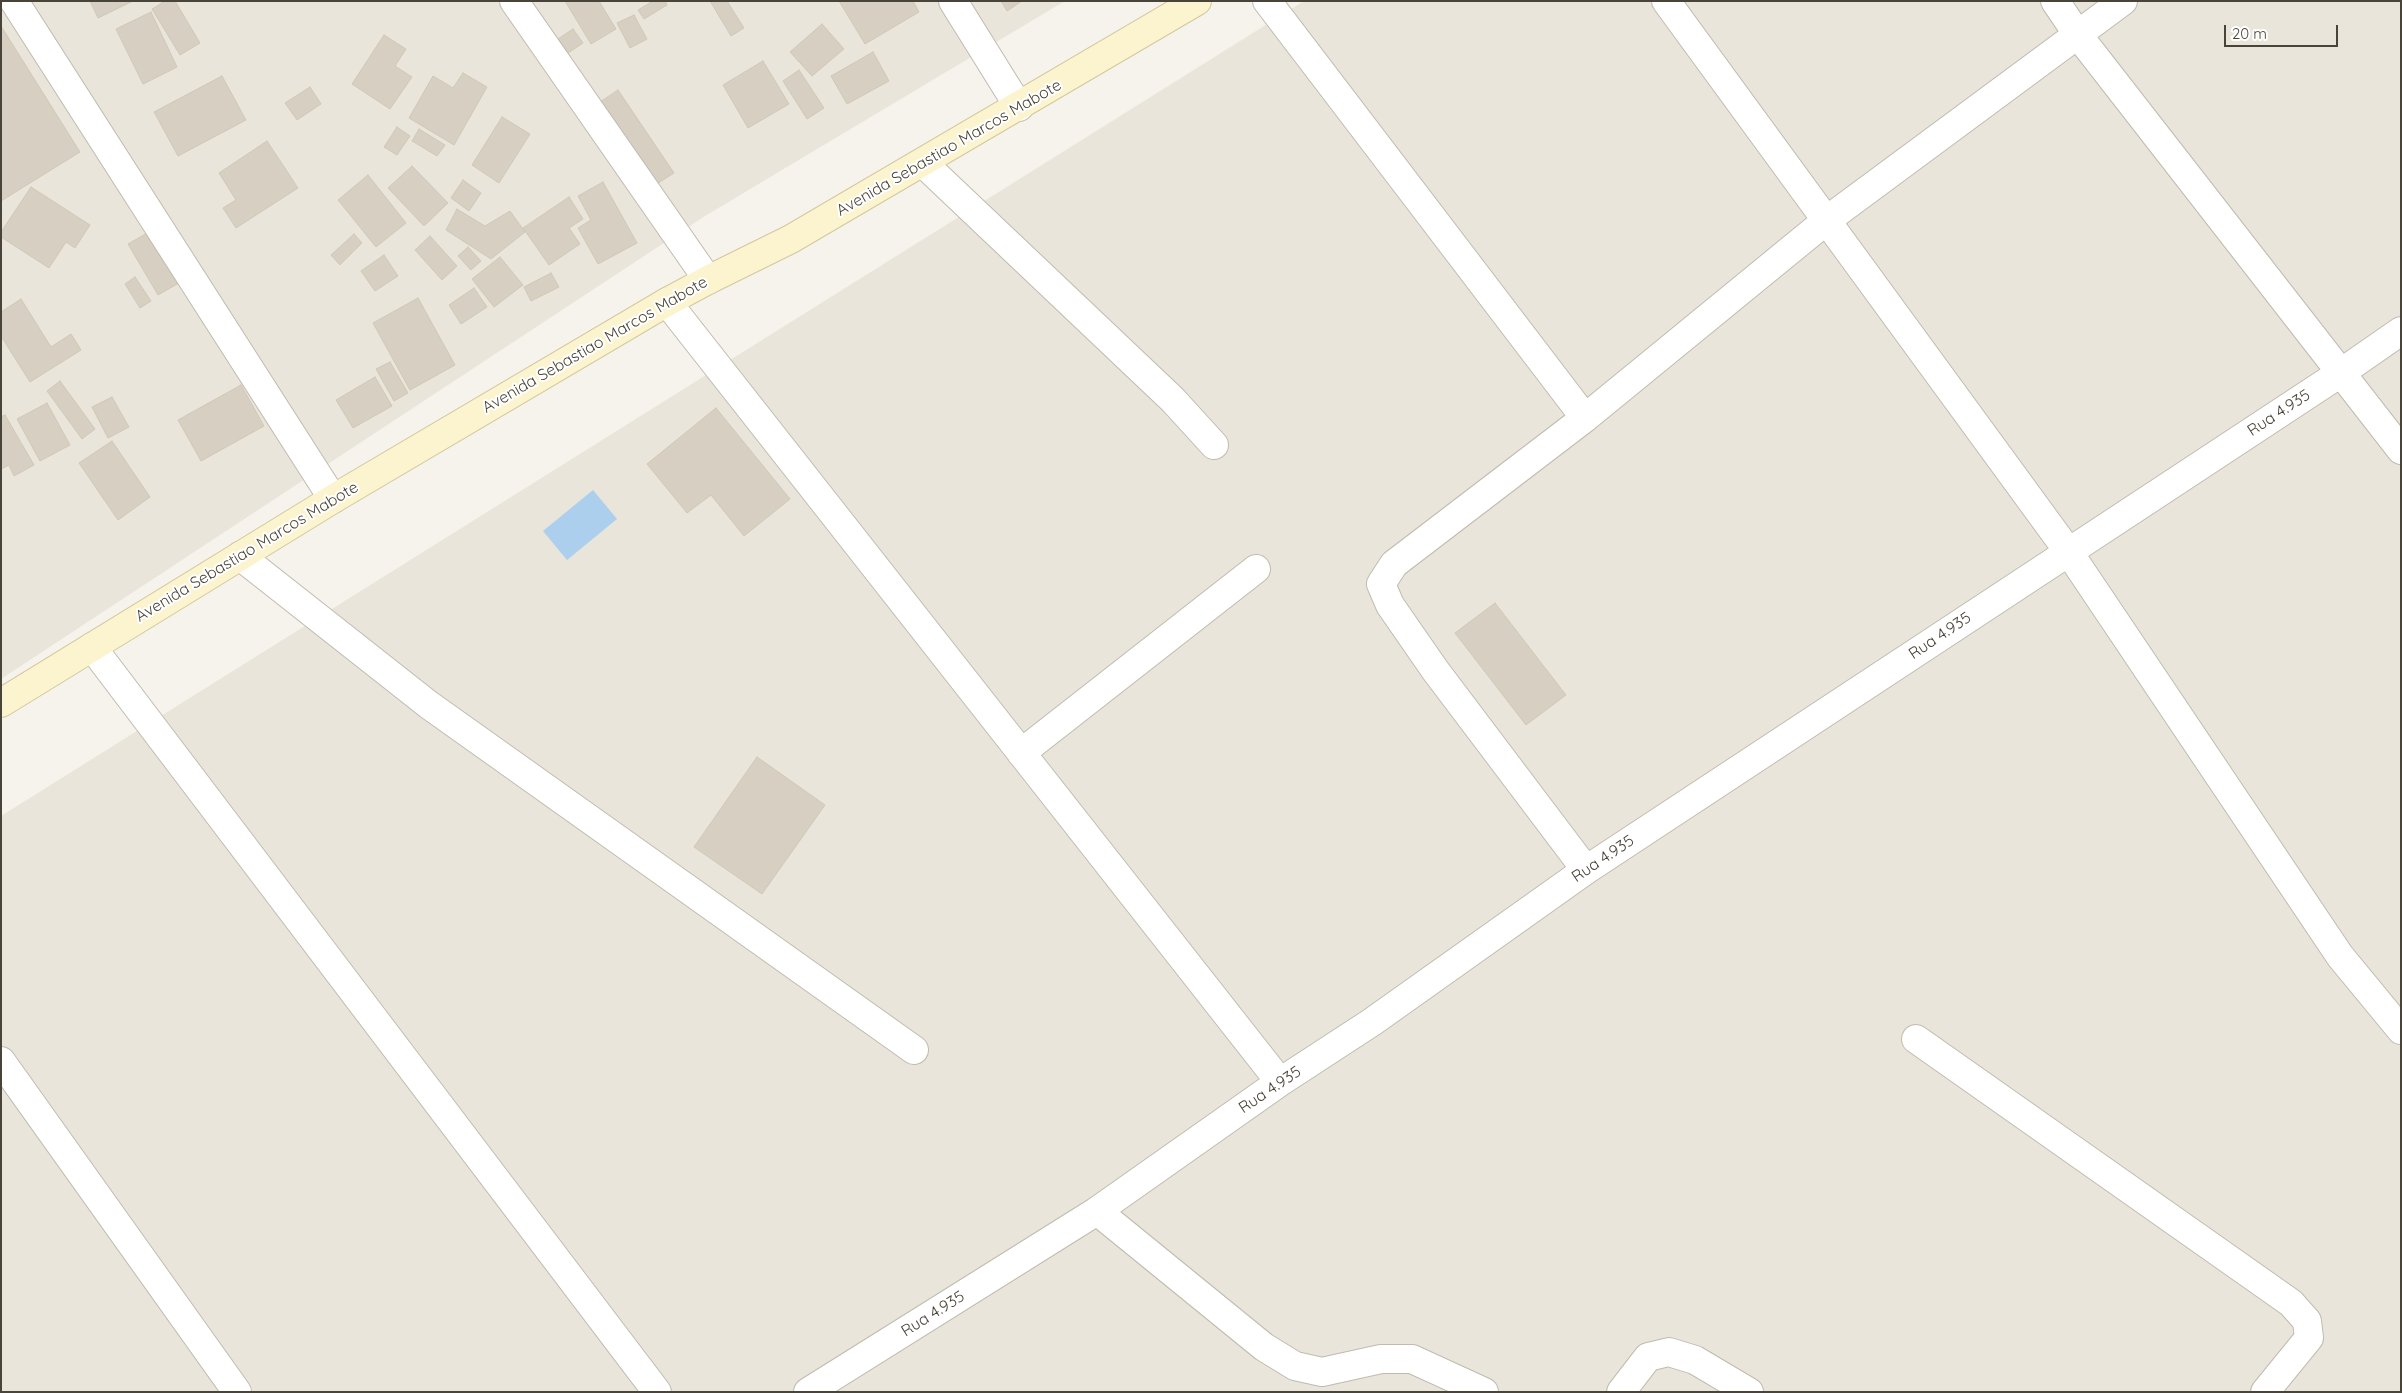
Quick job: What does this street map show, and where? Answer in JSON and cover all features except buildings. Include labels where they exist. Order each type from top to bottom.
[{"type":"main road","name":"Avenida Sebastiao Marcos Mabote","points":[[1,703],[333,498],[667,302],[791,239],[1018,108],[1197,1]]},
{"type":"street","points":[[14,1],[333,498]]},
{"type":"street","points":[[514,1],[708,280]]},
{"type":"street","points":[[952,1],[1018,108]]},
{"type":"street","points":[[1267,1],[1585,418]]},
{"type":"street","points":[[1666,1],[2068,551],[2340,956],[2401,1030]]},
{"type":"street","points":[[2055,1],[2078,35],[2401,450]]},
{"type":"street","points":[[1586,870],[1435,670],[1390,606],[1381,584],[1394,564],[1585,418],[1827,220],[2123,1]]},
{"type":"street","points":[[923,163],[1173,400],[1214,445]]},
{"type":"street","points":[[667,302],[1280,1082]]},
{"type":"street","name":"Rua 4.935","points":[[808,1392],[1096,1212],[1280,1082],[1372,1022],[1586,870],[2342,372],[2401,331]]},
{"type":"street","points":[[240,556],[429,705],[914,1050]]},
{"type":"street","points":[[1021,752],[1256,569]]},
{"type":"street","points":[[92,647],[657,1392]]},
{"type":"street","points":[[1916,1039],[2290,1303],[2307,1321],[2309,1338],[2265,1392]]},
{"type":"street","points":[[1,1061],[237,1392]]},
{"type":"street","points":[[1096,1212],[1264,1347],[1295,1366],[1322,1372],[1380,1358],[1412,1359],[1484,1392]]},
{"type":"street","points":[[1621,1392],[1648,1357],[1669,1352],[1695,1360],[1749,1392]]},
{"type":"shaded area","points":[[1,1],[1065,1],[705,216],[1,679]]},
{"type":"shaded area","points":[[1304,1],[2401,1],[2401,1392],[1,1392],[1,816]]},
{"type":"water","points":[[593,490],[617,519],[567,560],[543,531]]}]
